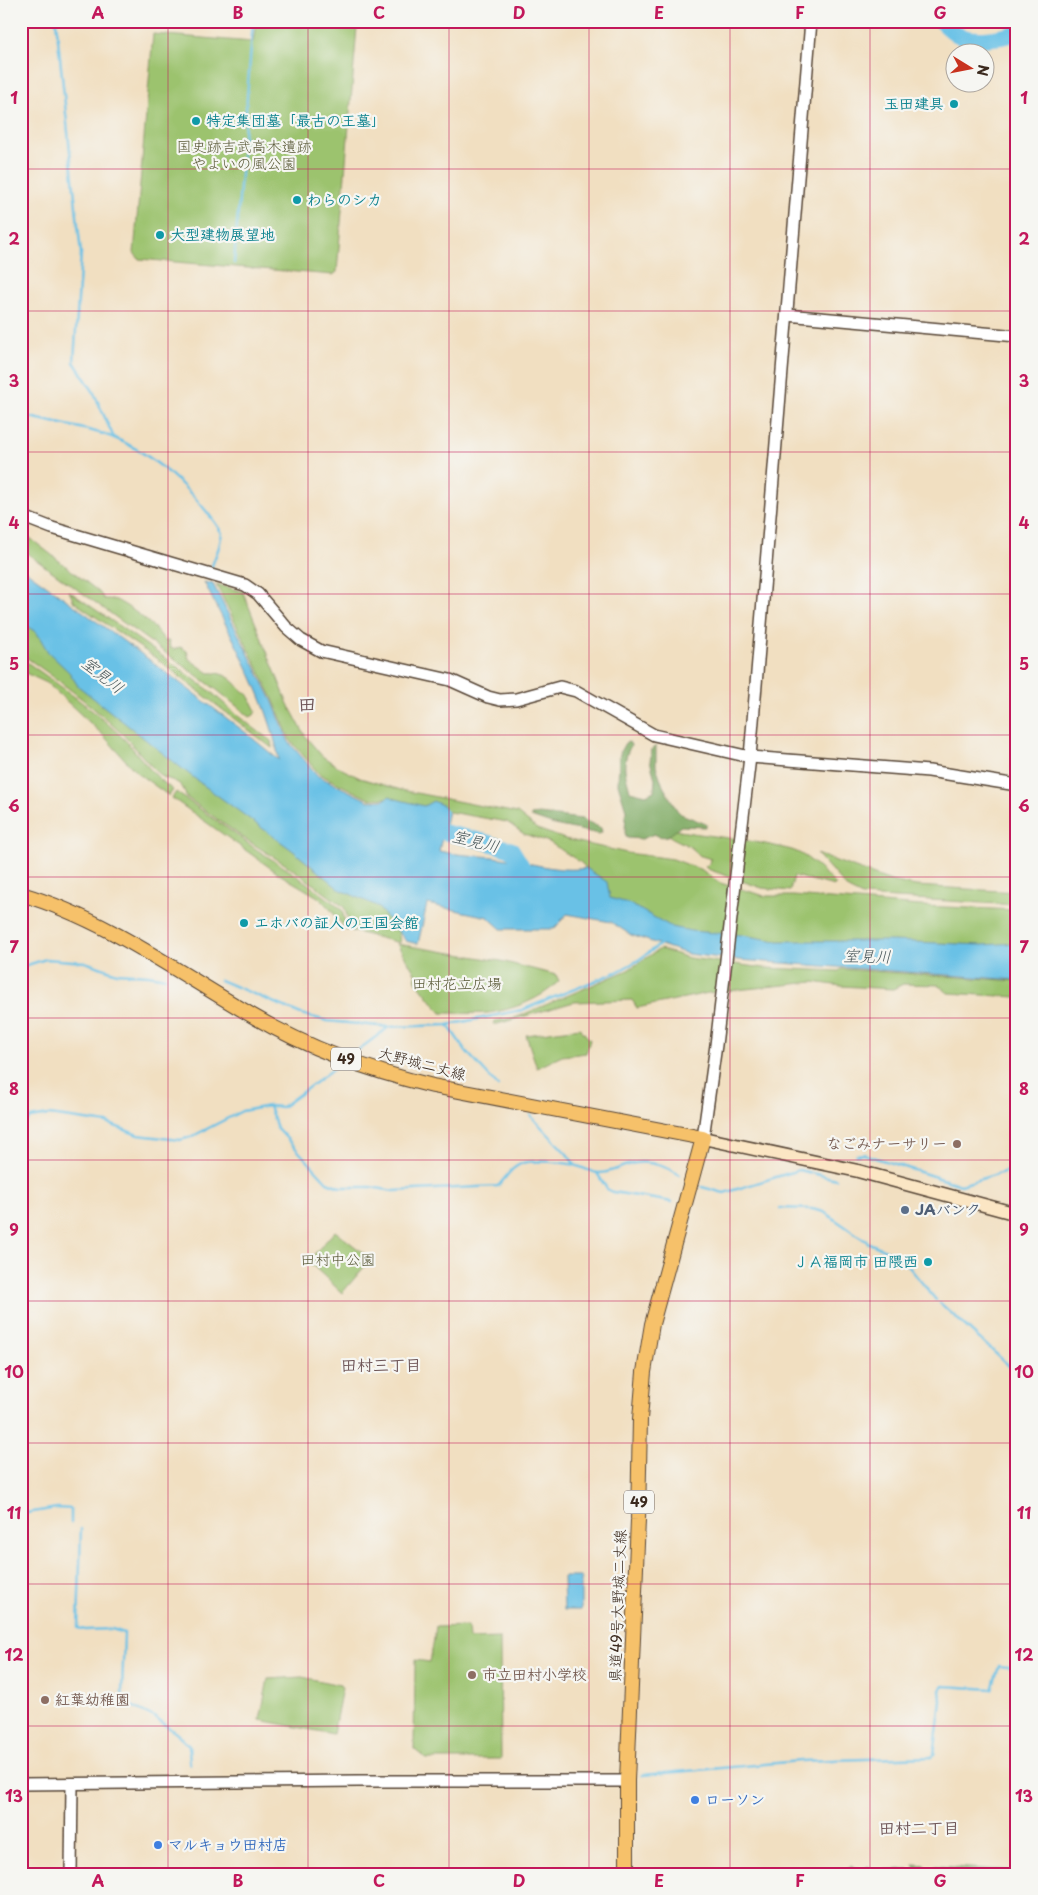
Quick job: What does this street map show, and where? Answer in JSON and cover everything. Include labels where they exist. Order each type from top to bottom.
[{"type":"main road","name":"大野城二丈線","points":[[21,894],[93,922],[156,957],[253,1016],[339,1057],[404,1079],[433,1086],[703,1138]]},
{"type":"main road","points":[[703,1138],[858,1171],[1017,1214]]},
{"type":"main road","name":"県道49号大野城二丈線","points":[[627,1874],[627,1782],[638,1538],[640,1419],[644,1372],[652,1324],[703,1138]]},
{"type":"street","points":[[703,1138],[750,757],[811,21]]},
{"type":"street","points":[[787,314],[1017,336]]},
{"type":"street","points":[[21,516],[52,528],[245,585],[258,594],[286,627],[302,640],[321,651],[450,680],[488,698],[500,700],[516,699],[560,687],[576,691],[654,735],[750,757],[929,771],[1017,786]]},
{"type":"street","points":[[21,1784],[350,1781],[627,1782]]},
{"type":"street","points":[[71,1874],[72,1784]]},
{"type":"green space","name":"国史跡吉武高木遺跡 やよいの風公園","points":[[256,21],[357,27],[337,272],[333,275],[139,259],[134,253],[153,34],[253,42]]},
{"type":"green space","points":[[21,531],[99,592],[104,599],[116,600],[129,607],[156,630],[164,641],[169,641],[170,648],[180,647],[187,651],[189,659],[209,673],[221,674],[230,678],[247,693],[256,711],[254,715],[250,717],[217,690],[21,549]]},
{"type":"green space","points":[[216,584],[243,592],[288,704],[306,737],[322,756],[360,778],[401,790],[517,813],[537,829],[565,839],[627,853],[673,859],[702,870],[720,883],[765,896],[793,896],[920,906],[1017,910],[1017,947],[779,945],[672,931],[606,900],[603,884],[580,862],[549,842],[524,834],[507,822],[426,808],[388,798],[369,799],[319,774],[290,740],[273,699]]},
{"type":"green space","points":[[69,591],[209,690],[238,716],[271,741],[272,748],[157,659],[74,602]]},
{"type":"green space","points":[[21,616],[380,904],[398,928],[400,943],[352,931],[344,907],[294,870],[242,837],[186,797],[179,784],[159,774],[108,721],[72,691],[21,654]]},
{"type":"green space","points":[[21,658],[84,704],[119,734],[151,770],[173,790],[169,796],[136,772],[103,735],[47,683],[21,671]]},
{"type":"green space","points":[[629,742],[631,745],[626,758],[625,773],[630,791],[646,795],[654,791],[655,779],[650,761],[652,749],[656,746],[656,766],[663,786],[677,810],[681,814],[706,824],[706,827],[681,826],[672,833],[662,837],[654,834],[642,839],[627,838],[625,833],[626,810],[618,784],[621,750],[625,743]]},
{"type":"green space","points":[[176,792],[330,900],[342,910],[347,931],[318,897],[279,874],[172,798]]},
{"type":"green space","points":[[539,814],[582,819],[601,828],[602,832],[599,834],[554,825],[531,817],[531,815]]},
{"type":"green space","points":[[669,829],[762,843],[795,851],[813,862],[835,886],[794,876],[790,891],[762,888],[705,867],[710,863],[711,859],[698,855],[692,849],[668,835]]},
{"type":"green space","points":[[817,854],[891,881],[916,886],[1017,892],[1017,905],[862,896],[848,889]]},
{"type":"green space","name":"田村花立広場","points":[[397,944],[501,961],[556,975],[559,981],[544,993],[526,1003],[507,1009],[488,1013],[441,1013],[416,981],[415,973]]},
{"type":"green space","points":[[660,949],[689,958],[764,968],[839,971],[841,969],[1017,981],[1017,997],[948,993],[939,985],[903,984],[893,989],[841,986],[813,982],[708,993],[637,1008],[632,1000],[574,1002],[494,1025],[495,1021],[517,1017],[628,970]]},
{"type":"green space","points":[[580,1028],[590,1040],[586,1053],[562,1056],[537,1068],[526,1035]]},
{"type":"green space","name":"田村中公園","points":[[335,1231],[371,1259],[342,1293],[308,1261]]},
{"type":"green space","points":[[468,1626],[469,1639],[500,1638],[501,1759],[426,1759],[414,1749],[415,1660],[430,1662],[436,1627]]},
{"type":"green space","points":[[302,1677],[340,1685],[342,1688],[333,1734],[260,1720],[268,1679]]},
{"type":"green space","points":[[914,1864],[924,1865],[929,1870],[936,1866],[1017,1871],[1017,1874],[972,1874],[966,1871],[964,1874],[960,1874],[960,1871],[955,1870],[951,1873],[914,1874],[913,1871],[916,1868]]},
{"type":"green space","points":[[851,1866],[855,1869],[864,1869],[868,1866],[873,1870],[909,1869],[908,1874],[908,1870],[876,1872],[879,1874],[873,1872],[873,1874],[837,1874],[838,1870],[842,1871]]},
{"type":"green space","points":[[836,1870],[811,1874],[768,1874]]},
{"type":"water","points":[[21,567],[147,658],[279,760],[267,714],[258,691],[204,582],[213,584],[272,700],[289,742],[318,776],[369,801],[384,800],[390,796],[424,806],[433,801],[442,805],[448,811],[439,851],[501,858],[554,868],[586,868],[607,882],[610,898],[628,903],[672,927],[691,931],[742,935],[777,941],[893,941],[982,945],[1017,943],[1017,980],[739,960],[688,954],[631,935],[611,922],[567,914],[554,929],[501,929],[488,917],[427,904],[418,944],[406,941],[377,906],[339,889],[292,850],[199,782],[78,686],[69,672],[48,652],[37,633],[21,622]]},
{"type":"water","points":[[563,1577],[581,1577],[581,1610],[564,1610]]},
{"type":"waterway","points":[[56,21],[81,253],[74,362],[93,391],[114,438]]},
{"type":"waterway","points":[[234,263],[253,21]]},
{"type":"waterway","points":[[941,21],[955,33],[966,38],[988,39],[1017,33]]},
{"type":"waterway","points":[[21,415],[103,434],[137,450],[170,474],[199,503],[222,533],[210,571]]},
{"type":"waterway","name":"室見川","points":[[423,835],[438,831],[512,850],[526,873],[533,876]]},
{"type":"waterway","points":[[357,1051],[389,1027],[448,1025],[522,1010],[617,972],[637,961],[662,943]]},
{"type":"waterway","points":[[21,967],[46,959],[85,962],[117,973],[166,978]]},
{"type":"waterway","points":[[220,980],[301,1014],[327,1021],[388,1027]]},
{"type":"waterway","points":[[448,1025],[465,1050],[498,1086]]},
{"type":"waterway","points":[[21,1126],[30,1118],[49,1115],[107,1123],[138,1135],[180,1140],[191,1137],[242,1111],[269,1106],[282,1107],[335,1068]]},
{"type":"waterway","points":[[269,1106],[277,1128],[327,1182],[340,1187],[370,1187],[394,1191],[498,1186],[519,1165],[535,1162],[565,1163],[599,1173],[636,1163],[648,1163],[665,1167],[680,1175]]},
{"type":"waterway","points":[[530,1115],[575,1165]]},
{"type":"waterway","points":[[856,1155],[863,1154],[961,1185],[1017,1168]]},
{"type":"waterway","points":[[702,1187],[724,1193],[799,1170],[836,1179]]},
{"type":"waterway","points":[[597,1173],[607,1189],[613,1192],[672,1202]]},
{"type":"waterway","points":[[780,1208],[812,1209],[824,1212],[869,1243],[897,1255],[936,1300]]},
{"type":"waterway","points":[[940,1303],[1017,1373]]},
{"type":"waterway","points":[[21,1514],[57,1508],[71,1509],[71,1523]]},
{"type":"waterway","points":[[81,1529],[78,1628],[85,1630],[112,1629],[124,1633],[122,1692],[126,1703],[154,1717],[176,1733],[189,1746],[190,1764]]},
{"type":"waterway","points":[[642,1775],[800,1761],[931,1757],[934,1755],[941,1701],[940,1690],[943,1686],[992,1689],[999,1666],[1017,1668]]},
{"type":"place","name":"玉田建具","points":[[954,104]]},
{"type":"place","name":"特定集団墓「最古の王墓」","points":[[196,121]]},
{"type":"place","name":"わらのシカ","points":[[297,200]]},
{"type":"place","name":"大型建物展望地","points":[[160,235]]},
{"type":"place","name":"エホバの証人の王国会館","points":[[244,923]]},
{"type":"place","name":"なごみナーサリー","points":[[957,1144]]},
{"type":"place","name":"JAバンク","points":[[905,1210]]},
{"type":"place","name":"ＪＡ福岡市 田隈西","points":[[928,1262]]},
{"type":"place","name":"市立田村小学校","points":[[472,1675]]},
{"type":"place","name":"紅葉幼稚園","points":[[45,1700]]},
{"type":"place","name":"ローソン","points":[[695,1800]]},
{"type":"place","name":"マルキョウ田村店","points":[[158,1845]]},
{"type":"district","name":"田","points":[[307,705]]},
{"type":"district","name":"田村三丁目","points":[[381,1365]]},
{"type":"district","name":"田村二丁目","points":[[919,1828]]}]
